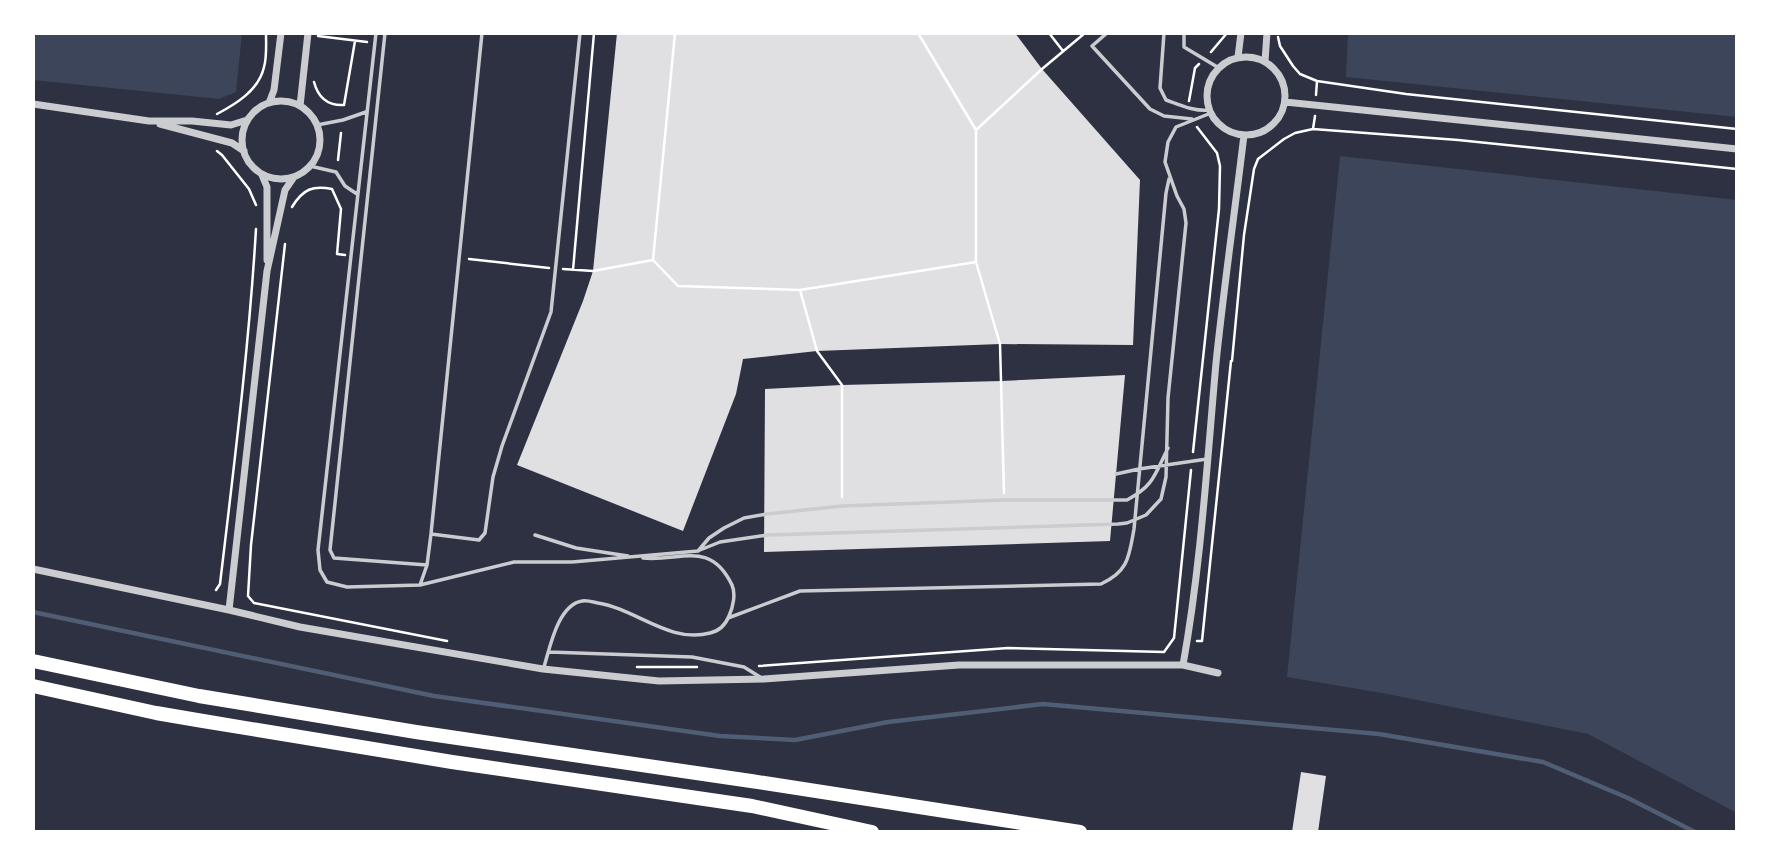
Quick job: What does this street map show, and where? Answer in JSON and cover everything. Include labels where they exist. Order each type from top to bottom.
[{"type":"highway","points":[[33,661],[199,696],[416,732],[1080,832]]},
{"type":"highway","points":[[33,686],[156,713],[452,762],[752,806],[872,832]]},
{"type":"street","points":[[270,103],[281,33]]},
{"type":"street","points":[[300,106],[308,33]]},
{"type":"street","points":[[1238,57],[1241,33]]},
{"type":"street","points":[[1265,61],[1268,33]]},
{"type":"street","points":[[1238,57],[1257,58],[1275,69],[1282,79],[1285,102],[1282,113],[1275,122],[1255,134],[1244,135],[1225,128],[1217,121],[1211,111],[1208,88],[1219,68],[1238,57]]},
{"type":"street","points":[[291,102],[300,106],[317,125],[321,139],[316,158],[303,173],[294,177],[283,180],[261,174],[246,158],[244,151],[243,136],[248,120],[260,108],[270,103],[291,102]]},
{"type":"street","points":[[1285,102],[1737,149]]},
{"type":"street","points":[[33,104],[149,121],[211,136],[232,143],[244,151]]},
{"type":"street","points":[[149,121],[231,125],[248,120]]},
{"type":"street","points":[[1183,665],[1244,135]]},
{"type":"street","points":[[261,174],[267,187],[267,271]]},
{"type":"street","points":[[229,610],[267,271],[285,190],[294,177]]},
{"type":"street","points":[[33,569],[300,627],[543,669],[659,681],[764,679],[958,664],[1183,665],[1219,673]]},
{"type":"lane","points":[[376,33],[318,550],[320,570],[327,582],[347,587],[420,585],[514,562],[572,562],[698,551],[720,542],[768,535],[1127,523],[1146,515],[1161,499],[1167,477],[1168,398],[1186,223],[1184,209],[1165,162],[1168,142],[1176,127],[1211,111]]},
{"type":"lane","points":[[385,33],[330,550],[334,558],[427,565]]},
{"type":"lane","points":[[420,585],[427,565],[431,534],[482,33]]},
{"type":"lane","points":[[431,534],[480,540],[485,533],[493,477],[502,446],[551,312],[580,33]]},
{"type":"lane","points":[[1107,33],[1092,46],[1150,109],[1164,116],[1194,119]]},
{"type":"lane","points":[[1164,33],[1160,88],[1166,100],[1190,109],[1211,111]]},
{"type":"lane","points":[[1184,33],[1184,47],[1219,68]]},
{"type":"lane","points":[[317,125],[366,112]]},
{"type":"lane","points":[[310,166],[336,173],[345,186],[356,194]]},
{"type":"lane","points":[[728,618],[800,591],[1101,584],[1115,578],[1129,557],[1134,529],[1166,193],[1170,177]]},
{"type":"lane","points":[[698,551],[709,538],[724,528],[744,518],[767,514],[842,506],[1004,500],[1128,500],[1142,492],[1151,482],[1168,448]]},
{"type":"lane","points":[[1116,474],[1207,459]]},
{"type":"lane","points":[[536,535],[576,548],[624,555],[648,558],[692,555],[712,560],[734,589],[734,602],[719,631],[697,637],[665,630],[609,605],[583,601],[568,607],[559,621],[543,669]]},
{"type":"lane","points":[[549,652],[692,657],[744,667],[764,679]]},
{"type":"path","points":[[216,115],[256,86],[264,68],[266,33]]},
{"type":"path","points":[[573,270],[594,33]]},
{"type":"path","points":[[675,33],[653,260],[678,286],[800,290],[976,262]]},
{"type":"path","points":[[918,33],[976,130],[976,262],[1000,344],[1004,500]]},
{"type":"path","points":[[1049,33],[1063,51]]},
{"type":"path","points":[[976,130],[1085,33]]},
{"type":"path","points":[[1212,51],[1227,33]]},
{"type":"path","points":[[1278,33],[1280,46],[1293,66],[1300,74],[1317,81],[1406,94],[1737,129]]},
{"type":"path","points":[[318,35],[375,42]]},
{"type":"path","points":[[313,73],[317,92],[332,105],[344,105],[355,41]]},
{"type":"path","points":[[1188,99],[1195,68]]},
{"type":"path","points":[[1193,454],[1219,209],[1220,166],[1217,153],[1199,130]]},
{"type":"path","points":[[1195,640],[1202,642],[1244,235],[1254,169],[1258,159],[1266,152],[1295,132],[1349,131],[1737,169]]},
{"type":"path","points":[[338,160],[341,133]]},
{"type":"path","points":[[212,147],[222,155],[249,189],[257,208]]},
{"type":"path","points":[[289,213],[295,201],[305,192],[317,186],[332,189],[341,209],[337,254]]},
{"type":"path","points":[[216,590],[220,584],[229,505],[256,228]]},
{"type":"path","points":[[286,234],[251,545],[248,596],[254,603],[453,642]]},
{"type":"path","points":[[800,290],[817,351],[842,385],[842,506]]},
{"type":"path","points":[[1225,360],[1232,361]]},
{"type":"path","points":[[744,667],[1008,648],[1164,653],[1174,638],[1192,466]]},
{"type":"path","points":[[1174,638],[1180,639]]},
{"type":"path","points":[[637,667],[704,667]]},
{"type":"shaded area","points":[[33,33],[242,33],[236,92],[219,99],[33,80]]},
{"type":"shaded area","points":[[1348,33],[1737,33],[1737,117],[1346,77]]},
{"type":"shaded area","points":[[1340,156],[1737,200],[1737,813],[1588,734],[1287,677]]},
{"type":"building","points":[[617,33],[1015,33],[1042,69],[1140,180],[1133,345],[1000,344],[817,351],[743,359],[736,394],[683,531],[517,465],[593,271]]},
{"type":"building","points":[[1125,375],[1110,541],[764,552],[765,389]]},
{"type":"building","points":[[1301,772],[1326,776],[1318,832],[1292,832]]},
{"type":"waterway","points":[[33,612],[434,696],[720,736],[795,740],[888,722],[1043,704],[1379,734],[1543,762],[1628,798],[1695,832]]}]
